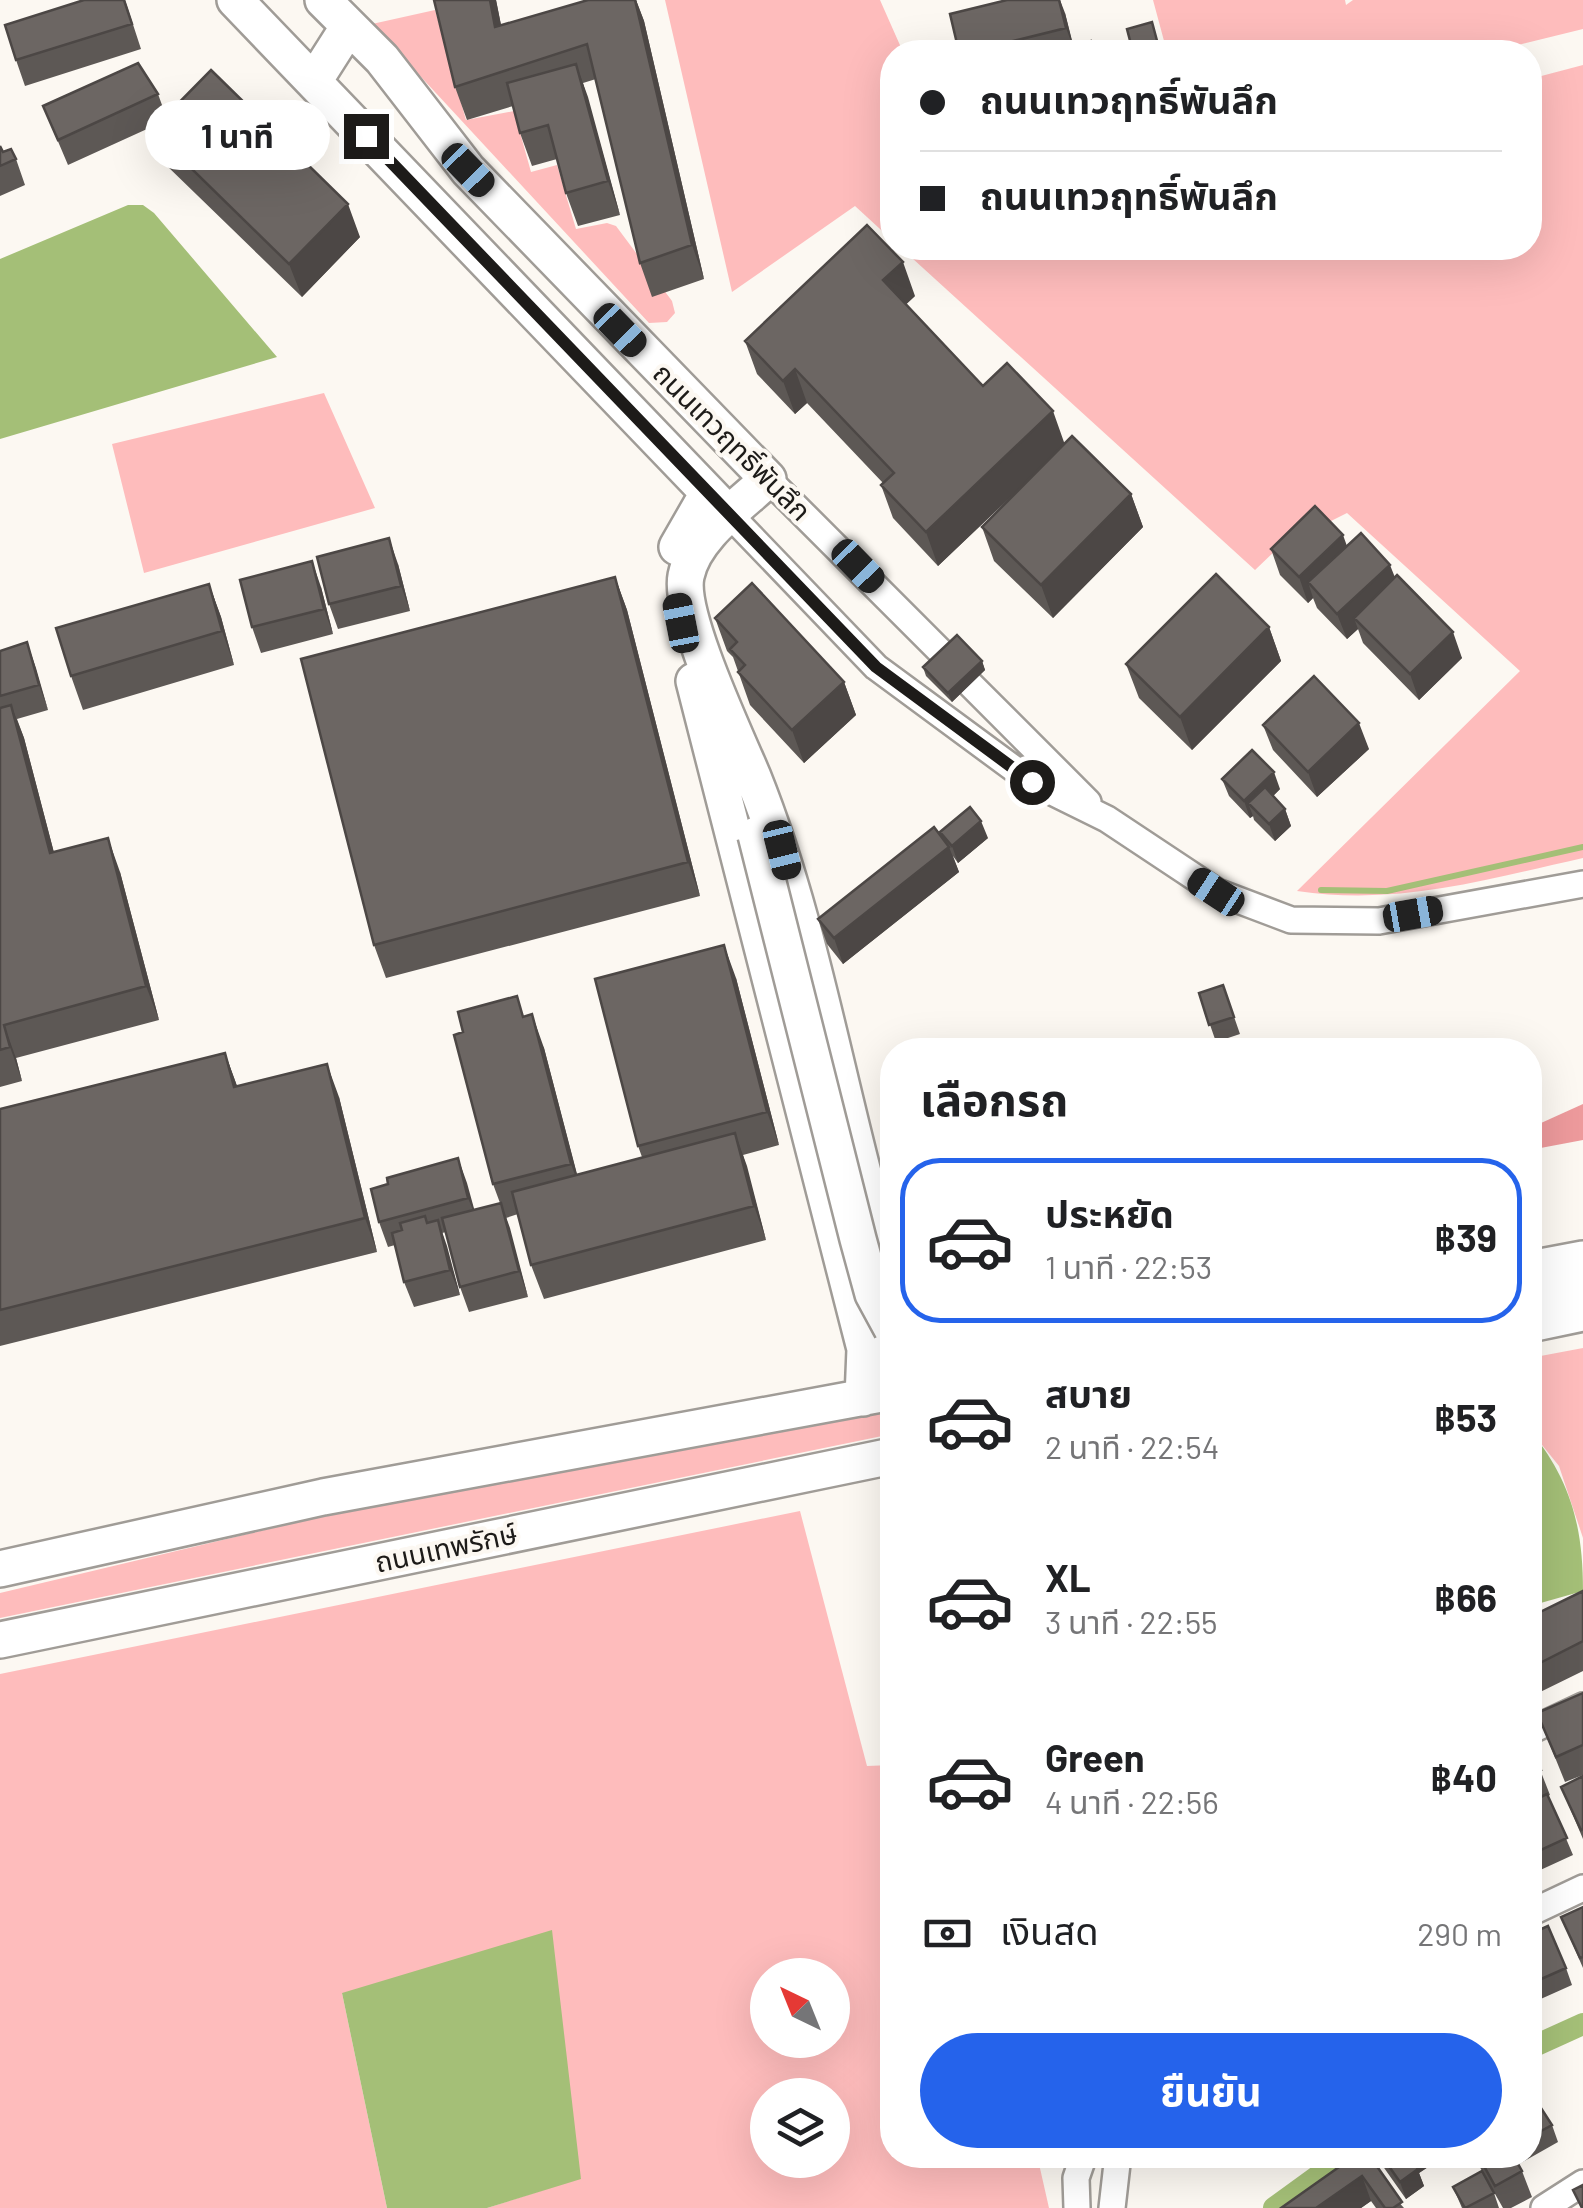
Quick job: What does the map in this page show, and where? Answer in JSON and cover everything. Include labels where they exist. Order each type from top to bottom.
[{"type":"street","name":"ถนนเทวฤทธิ์พันลึก","points":[[235,0],[876,667],[1032,782],[1106,819],[1216,892],[1291,920],[1378,920],[1583,884]]},
{"type":"street","name":"ถนนเทวฤทธิ์พันลึก","points":[[323,0],[382,59],[468,170],[946,658]]},
{"type":"street","points":[[314,81],[349,26]]},
{"type":"street","points":[[0,1569],[323,1497],[878,1395],[688,657],[674,560],[680,538],[702,510],[768,479]]},
{"type":"street","points":[[719,504],[685,578],[688,600],[702,652],[782,850],[880,1229]]},
{"type":"street","points":[[688,657],[756,835],[858,1239],[873,1294],[880,1305]]},
{"type":"street","name":"ถนนเทวฤทธิ์พันลึก","points":[[970,684],[1106,819]]},
{"type":"street","points":[[1542,1267],[1583,1259]]},
{"type":"street","points":[[1542,1296],[1583,1289]]},
{"type":"street","points":[[1542,1322],[1583,1313]]},
{"type":"street","points":[[857,1320],[876,1332],[880,1330]]},
{"type":"street","name":"ถนนเทพรักษ์","points":[[0,1640],[880,1458]]},
{"type":"street","points":[[1542,1725],[1583,1706]]},
{"type":"street","points":[[1542,1907],[1583,1888]]},
{"type":"street","points":[[1077,2208],[1079,2168]]},
{"type":"street","points":[[1112,2208],[1117,2168]]},
{"type":"street","points":[[1544,2208],[1583,2182]]},
{"type":"shaded area","points":[[665,0],[880,0],[898,40],[880,40],[880,229],[855,206],[732,292]]},
{"type":"shaded area","points":[[1153,0],[1345,0],[1346,5],[1353,0],[1583,0],[1583,29],[1539,40],[1164,40]]},
{"type":"shaded area","points":[[435,10],[466,120],[514,111],[531,172],[557,165],[576,229],[607,223],[616,226],[672,301],[675,313],[667,322],[649,323],[372,24]]},
{"type":"shaded area","points":[[1583,65],[1583,858],[1406,893],[1335,895],[1297,891],[1520,671],[1347,513],[1279,547],[1255,570],[914,260],[1542,260],[1542,76]]},
{"type":"shaded area","points":[[128,205],[143,205],[154,213],[277,357],[0,439],[0,259]]},
{"type":"shaded area","points":[[324,393],[375,508],[144,573],[112,444]]},
{"type":"shaded area","points":[[1583,1104],[1583,1140],[1542,1148],[1542,1123]]},
{"type":"shaded area","points":[[1583,1348],[1583,1538],[1559,1466],[1542,1445],[1542,1356]]},
{"type":"shaded area","points":[[880,1406],[880,1436],[0,1618],[0,1593],[428,1491]]},
{"type":"shaded area","points":[[1542,1446],[1572,1505],[1583,1591],[1542,1603]]},
{"type":"shaded area","points":[[800,1511],[867,1766],[880,1765],[880,2168],[1040,2168],[1049,2208],[487,2208],[581,2178],[342,1993],[387,2208],[0,2208],[0,1674]]},
{"type":"shaded area","points":[[552,1930],[581,2179],[487,2208],[387,2208],[342,1993]]},
{"type":"building","points":[[84,0],[124,0],[132,24],[16,60],[5,25]]},
{"type":"building","points":[[434,0],[490,0],[495,27],[588,0],[635,0],[692,245],[640,263],[587,44],[455,87]]},
{"type":"building","points":[[1007,0],[1059,0],[1066,28],[1018,40],[956,40],[950,14]]},
{"type":"building","points":[[1152,22],[1157,40],[1130,40],[1127,29]]},
{"type":"building","points":[[138,63],[158,94],[58,140],[43,106]]},
{"type":"building","points":[[576,64],[608,181],[566,193],[548,125],[520,133],[507,83]]},
{"type":"building","points":[[211,70],[348,204],[289,264],[152,130]]},
{"type":"building","points":[[0,146],[3,152],[11,149],[16,159],[0,166]]},
{"type":"building","points":[[867,225],[880,238],[880,260],[903,262],[883,280],[983,386],[1007,363],[1053,411],[926,532],[881,485],[894,473],[795,369],[783,381],[745,341]]},
{"type":"building","points":[[1072,436],[1131,494],[1041,585],[982,527]]},
{"type":"building","points":[[1315,506],[1343,535],[1299,577],[1271,549]]},
{"type":"building","points":[[1361,533],[1390,565],[1337,614],[1308,582]]},
{"type":"building","points":[[389,538],[401,586],[329,604],[317,557]]},
{"type":"building","points":[[312,561],[324,609],[252,627],[240,580]]},
{"type":"building","points":[[1216,574],[1269,627],[1180,717],[1126,664]]},
{"type":"building","points":[[1397,575],[1453,632],[1410,674],[1354,618]]},
{"type":"building","points":[[615,577],[688,862],[374,945],[301,659]]},
{"type":"building","points":[[752,583],[844,682],[792,730],[738,672],[745,665],[730,649],[737,642],[715,618]]},
{"type":"building","points":[[209,584],[222,631],[71,676],[56,628]]},
{"type":"building","points":[[957,635],[982,661],[948,693],[923,667]]},
{"type":"building","points":[[27,642],[39,685],[0,696],[0,651]]},
{"type":"building","points":[[1314,676],[1359,723],[1308,772],[1263,725]]},
{"type":"building","points":[[11,705],[50,853],[108,838],[146,986],[4,1025],[10,1047],[0,1050],[0,708]]},
{"type":"building","points":[[1252,750],[1274,772],[1244,801],[1222,779]]},
{"type":"building","points":[[1265,787],[1285,809],[1269,824],[1248,803]]},
{"type":"building","points":[[970,807],[981,821],[952,846],[940,832]]},
{"type":"building","points":[[934,827],[949,847],[834,938],[818,919]]},
{"type":"building","points":[[724,945],[767,1112],[638,1146],[595,979]]},
{"type":"building","points":[[1223,985],[1234,1017],[1209,1025],[1199,993]]},
{"type":"building","points":[[517,996],[523,1017],[532,1014],[571,1164],[493,1184],[454,1035],[463,1032],[458,1012]]},
{"type":"building","points":[[225,1053],[234,1087],[327,1064],[365,1218],[0,1310],[0,1109]]},
{"type":"building","points":[[735,1133],[754,1206],[531,1265],[512,1192]]},
{"type":"building","points":[[458,1158],[468,1198],[379,1222],[371,1189],[388,1184],[387,1178]]},
{"type":"building","points":[[501,1203],[519,1271],[460,1287],[442,1218]]},
{"type":"building","points":[[425,1216],[427,1223],[438,1220],[450,1270],[404,1282],[392,1233],[402,1230],[400,1223]]},
{"type":"building","points":[[1583,1591],[1583,1641],[1542,1662],[1542,1611]]},
{"type":"building","points":[[1583,1693],[1583,1745],[1556,1757],[1542,1725],[1542,1711]]},
{"type":"building","points":[[1583,1776],[1583,1829],[1581,1830],[1561,1787]]},
{"type":"building","points":[[1547,1794],[1567,1838],[1542,1849],[1542,1796]]},
{"type":"building","points":[[1583,1907],[1583,1957],[1580,1958],[1561,1917]]},
{"type":"building","points":[[1548,1926],[1566,1968],[1542,1979],[1542,1929]]},
{"type":"building","points":[[1542,2110],[1552,2125],[1542,2130]]},
{"type":"building","points":[[1338,2168],[1378,2168],[1402,2202],[1385,2208],[1362,2176],[1316,2208],[1281,2208]]},
{"type":"building","points":[[1390,2168],[1417,2168],[1418,2169],[1400,2182]]},
{"type":"building","points":[[1485,2168],[1520,2168],[1522,2171],[1495,2186]]},
{"type":"building","points":[[1482,2171],[1494,2193],[1465,2208],[1453,2187]]},
{"type":"building","points":[[1583,2185],[1583,2208],[1582,2208],[1573,2190]]},
{"type":"waterway","points":[[1321,890],[1387,891],[1583,847]]},
{"type":"waterway","points":[[1542,2043],[1583,2024]]},
{"type":"waterway","points":[[1274,2208],[1329,2168]]},
{"type":"route","points":[[366,136],[876,667],[1032,782]]}]
